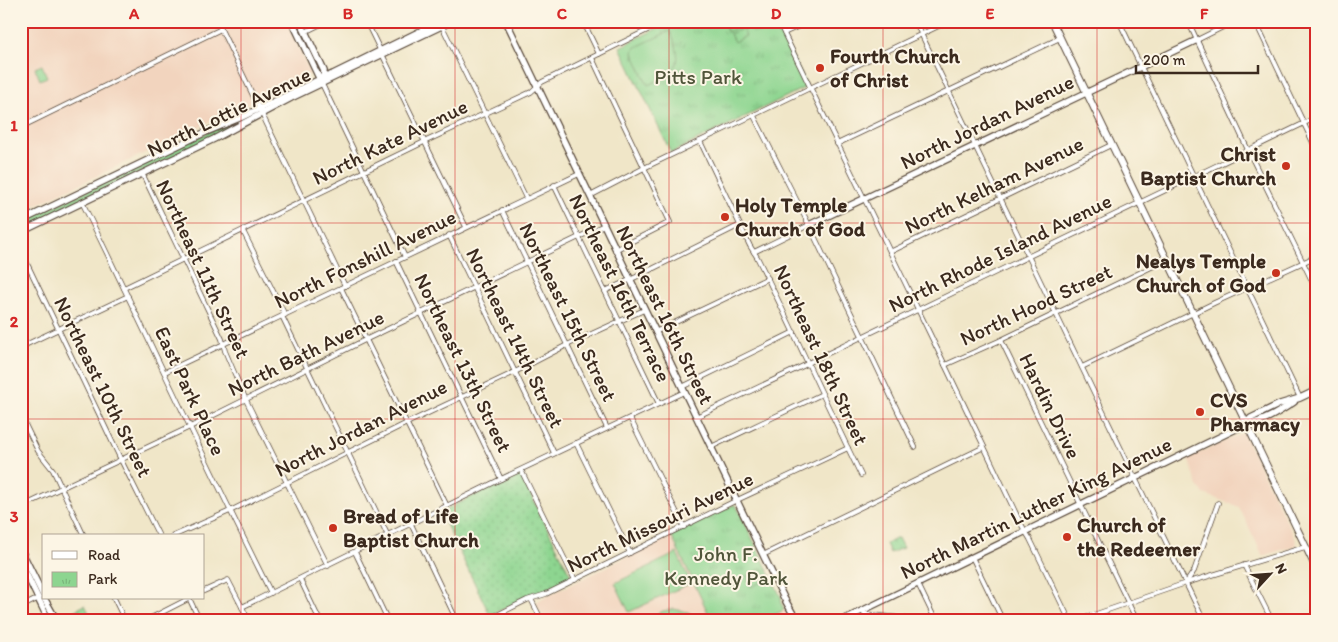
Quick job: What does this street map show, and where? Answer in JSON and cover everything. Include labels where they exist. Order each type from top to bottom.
[{"type":"main road","name":"Northeast 13th Street","points":[[292,21],[322,81]]},
{"type":"main road","name":"Northeast 13th Street","points":[[300,21],[324,71],[322,81]]},
{"type":"main road","name":"North Lottie Avenue","points":[[21,221],[206,132],[260,111],[441,22],[452,21]]},
{"type":"main road","name":"Northeast 16th Street","points":[[506,21],[644,310],[784,598],[797,621]]},
{"type":"main road","points":[[1052,21],[1138,203],[1317,570]]},
{"type":"main road","name":"North Jordan Avenue","points":[[809,225],[1196,40]]},
{"type":"main road","name":"North Lottie Avenue","points":[[21,232],[214,139],[260,111]]},
{"type":"main road","name":"North Martin Luther King Avenue","points":[[841,621],[864,612],[972,557],[1245,424],[1260,421],[1317,390]]},
{"type":"main road","points":[[21,550],[42,595]]},
{"type":"main road","points":[[21,563],[42,595]]},
{"type":"main road","points":[[44,600],[49,621]]},
{"type":"main road","points":[[45,600],[57,621]]},
{"type":"street","points":[[217,21],[304,200],[367,339],[447,506]]},
{"type":"street","points":[[298,35],[327,21]]},
{"type":"street","name":"Northeast 14th Street","points":[[366,21],[466,227]]},
{"type":"street","points":[[583,21],[599,54]]},
{"type":"street","points":[[778,21],[1070,621]]},
{"type":"street","points":[[784,33],[810,21]]},
{"type":"street","points":[[915,21],[1204,621]]},
{"type":"street","points":[[590,196],[644,168],[949,21]]},
{"type":"street","points":[[1120,21],[1300,398]]},
{"type":"street","points":[[1188,21],[1317,292]]},
{"type":"street","name":"North Jordan Avenue","points":[[1196,40],[1235,21]]},
{"type":"street","points":[[1255,21],[1317,151]]},
{"type":"street","name":"Northeast 15th Street","points":[[441,22],[526,198]]},
{"type":"street","name":"North Kate Avenue","points":[[124,288],[531,92],[543,81],[664,22]]},
{"type":"street","points":[[21,127],[221,29]]},
{"type":"street","points":[[837,144],[1060,38]]},
{"type":"street","points":[[592,58],[670,222],[616,250]]},
{"type":"street","name":"Northeast 13th Street","points":[[322,81],[405,256]]},
{"type":"street","points":[[754,116],[809,225],[915,447]]},
{"type":"street","name":"North Rhode Island Avenue","points":[[696,417],[1317,117]]},
{"type":"street","name":"Northeast 18th Street","points":[[700,141],[740,225],[768,278],[861,475]]},
{"type":"street","name":"North Kelham Avenue","points":[[890,252],[1111,145]]},
{"type":"street","name":"Northeast 11th Street","points":[[142,173],[223,344],[246,400],[328,566]]},
{"type":"street","name":"North Fonshill Avenue","points":[[165,372],[579,174]]},
{"type":"street","name":"Northeast 16th Terrace","points":[[554,185],[659,404]]},
{"type":"street","name":"East Park Place","points":[[82,202],[271,593]]},
{"type":"street","name":"Northeast 15th Street","points":[[502,210],[607,428]]},
{"type":"street","points":[[605,292],[740,225]]},
{"type":"street","name":"North Jordan Avenue","points":[[754,252],[809,225]]},
{"type":"street","name":"North Bath Avenue","points":[[21,507],[604,226]]},
{"type":"street","points":[[243,231],[388,536]]},
{"type":"street","name":"Northeast 14th Street","points":[[449,235],[554,453]]},
{"type":"street","name":"Northeast 10th Street","points":[[21,251],[120,460],[158,534]]},
{"type":"street","points":[[1082,367],[1192,313],[1317,256]]},
{"type":"street","name":"North Hood Street","points":[[945,365],[1166,260]]},
{"type":"street","name":"Northeast 13th Street","points":[[396,261],[501,479]]},
{"type":"street","points":[[655,332],[768,278]]},
{"type":"street","points":[[21,347],[128,296]]},
{"type":"street","name":"North Jordan Avenue","points":[[178,534],[230,511],[461,396],[644,310]]},
{"type":"street","points":[[242,608],[554,453],[659,404],[683,389],[794,332]]},
{"type":"street","name":"Hardin Drive","points":[[1001,340],[1137,621]]},
{"type":"street","points":[[711,447],[822,394]]},
{"type":"street","points":[[21,416],[38,450],[53,470],[83,534]]},
{"type":"street","name":"Northeast 15th Street","points":[[630,418],[684,527]]},
{"type":"street","name":"Northeast 14th Street","points":[[576,443],[630,553]]},
{"type":"street","points":[[763,555],[984,447]]},
{"type":"street","name":"North Missouri Avenue","points":[[485,621],[546,594],[848,448]]},
{"type":"street","name":"Northeast 13th Street","points":[[521,470],[575,580]]},
{"type":"street","points":[[1186,583],[1194,572],[1218,503]]},
{"type":"street","points":[[411,524],[457,621]]},
{"type":"street","points":[[1076,621],[1186,583],[1306,547]]},
{"type":"street","points":[[355,552],[388,621]]},
{"type":"street","points":[[972,557],[1003,621]]},
{"type":"street","points":[[1244,565],[1272,621]]},
{"type":"street","points":[[300,579],[320,621]]},
{"type":"street","points":[[205,592],[228,580],[249,621]]},
{"type":"street","points":[[918,584],[936,621]]},
{"type":"street","points":[[21,607],[42,597]]},
{"type":"street","points":[[531,599],[542,621]]},
{"type":"street","points":[[115,600],[125,621]]},
{"type":"street","points":[[145,621],[185,600]]},
{"type":"street","points":[[190,600],[200,621]]},
{"type":"street","points":[[864,612],[869,621]]},
{"type":"street","points":[[864,612],[926,621]]},
{"type":"shaded area","points":[[21,21],[286,21],[311,74],[21,212]]},
{"type":"shaded area","points":[[1243,433],[1297,545],[1263,556],[1239,507],[1204,494],[1198,486],[1188,458]]},
{"type":"shaded area","points":[[671,535],[712,620],[717,618],[719,621],[545,621],[537,604],[538,601]]},
{"type":"shaded area","points":[[784,610],[791,621],[762,621]]},
{"type":"green space","name":"Pitts Park","points":[[672,21],[775,21],[806,87],[671,153],[620,47]]},
{"type":"green space","points":[[739,21],[742,26],[728,32],[725,26]]},
{"type":"green space","points":[[742,29],[746,36],[734,42],[730,34]]},
{"type":"green space","points":[[670,31],[677,51],[676,65],[667,75],[648,85],[633,53],[634,48]]},
{"type":"green space","points":[[42,65],[47,77],[40,80],[35,68]]},
{"type":"green space","points":[[257,112],[214,137],[21,230],[21,222],[211,131]]},
{"type":"green space","points":[[518,473],[521,475],[571,576],[568,580],[546,591],[490,615],[441,514]]},
{"type":"green space","name":"John F. Kennedy Park","points":[[733,505],[737,507],[781,597],[784,610],[762,621],[719,621],[717,618],[712,621],[671,535]]},
{"type":"green space","points":[[898,538],[903,548],[890,553],[886,544]]},
{"type":"green space","points":[[677,553],[691,583],[629,612],[615,583]]},
{"type":"green space","points":[[763,568],[768,579],[751,587],[746,576]]},
{"type":"green space","points":[[85,605],[93,621],[60,621],[58,619]]},
{"type":"green space","points":[[674,609],[688,612],[702,621],[656,621],[653,616],[663,611]]},
{"type":"place","name":"Fourth Church of Christ","points":[[820,68]]},
{"type":"place","name":"Christ Baptist Church","points":[[1286,166]]},
{"type":"place","name":"Holy Temple Church of God","points":[[725,217]]},
{"type":"place","name":"Nealys Temple Church of God","points":[[1276,273]]},
{"type":"place","name":"CVS Pharmacy","points":[[1200,412]]},
{"type":"place","name":"Bread of Life Baptist Church","points":[[333,528]]},
{"type":"place","name":"Church of the Redeemer","points":[[1067,537]]}]
